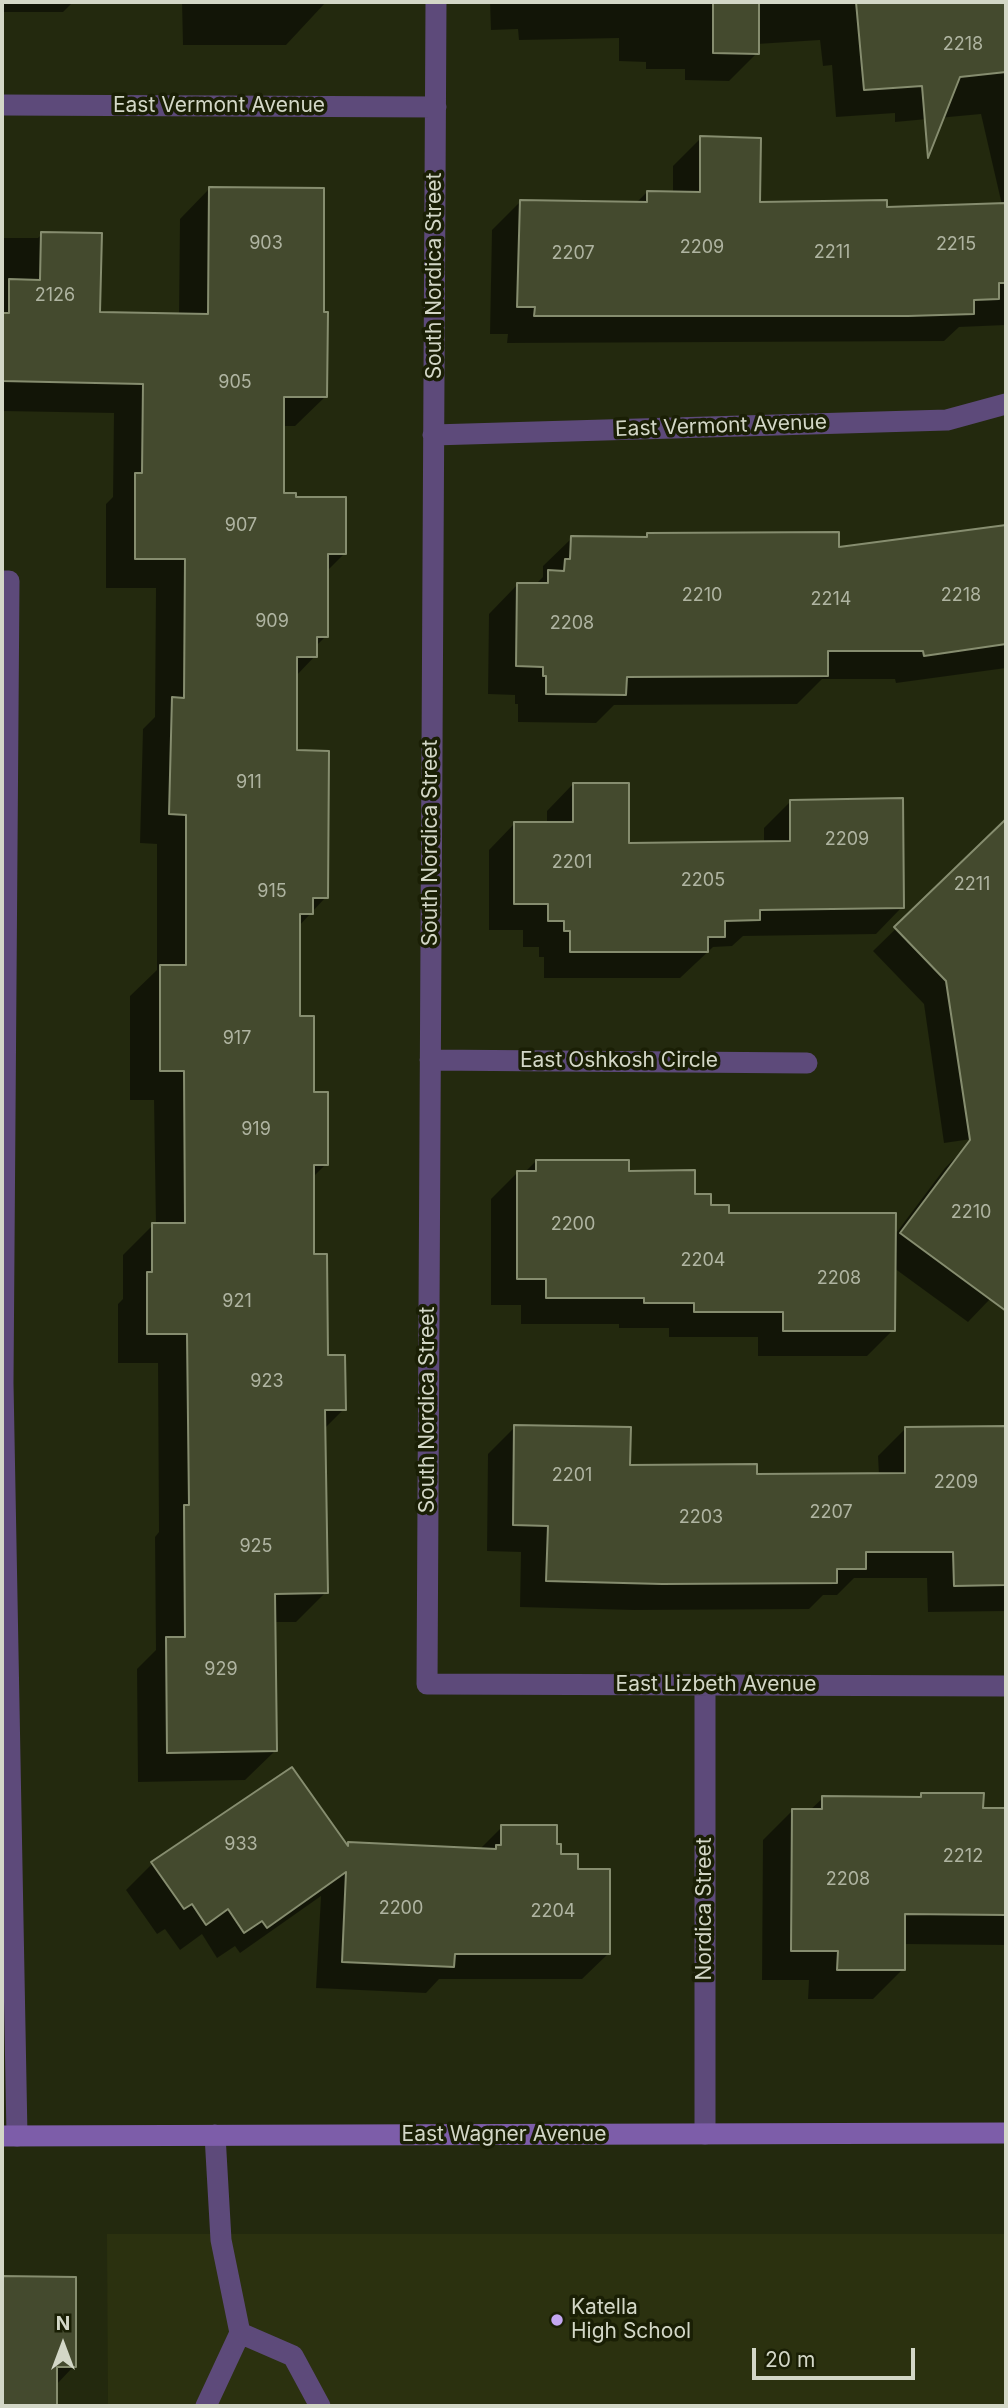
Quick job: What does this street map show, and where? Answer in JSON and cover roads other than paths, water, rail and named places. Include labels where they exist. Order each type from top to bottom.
[{"type":"street","name":"South Nordica Street","points":[[427,1684],[436,2]]},
{"type":"street","name":"East Vermont Avenue","points":[[2,105],[436,107]]},
{"type":"street","name":"East Vermont Avenue","points":[[433,435],[947,420],[1006,404]]},
{"type":"street","points":[[5,581],[2,1383],[9,2136]]},
{"type":"street","name":"East Oshkosh Circle","points":[[430,1060],[807,1063]]},
{"type":"street","name":"East Lizbeth Avenue","points":[[427,1684],[1006,1686]]},
{"type":"street","name":"Nordica Street","points":[[705,1685],[705,2134]]},
{"type":"street","name":"East Wagner Avenue","points":[[9,2136],[1006,2133]]},
{"type":"street","points":[[206,2406],[240,2333],[221,2240],[215,2135]]},
{"type":"street","points":[[240,2333],[293,2356],[320,2406]]},
{"type":"place","name":"Katella High School","points":[[557,2320]]}]
